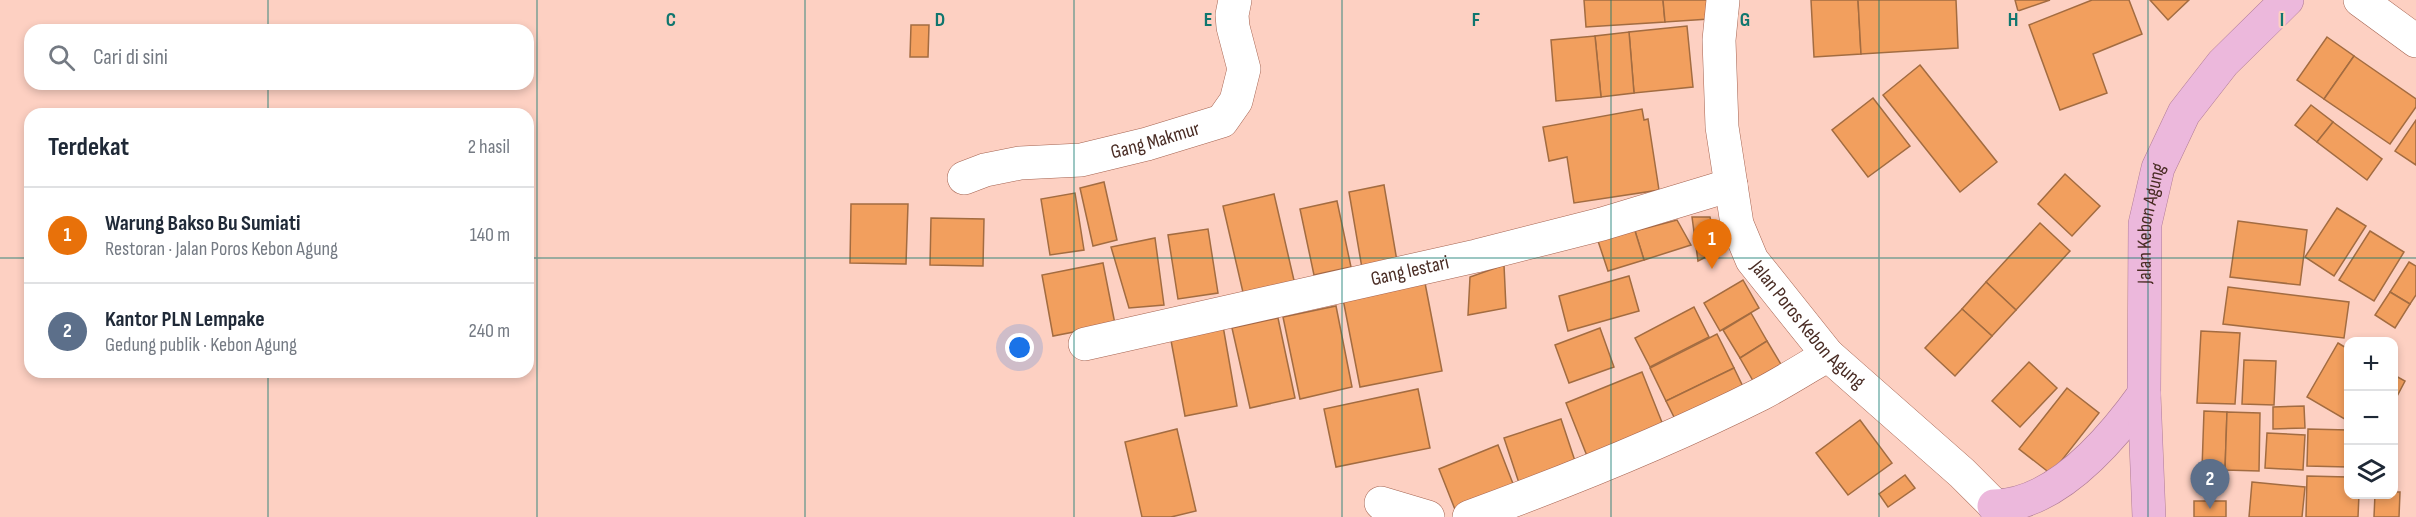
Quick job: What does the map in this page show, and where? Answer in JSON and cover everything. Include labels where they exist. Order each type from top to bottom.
[{"type":"highway","name":"Jalan Kebon Agung","points":[[2149,506],[2144,394],[2145,224],[2158,168],[2184,113],[2223,63],[2287,0]]},
{"type":"highway","points":[[2000,512],[2005,506],[2023,500],[2063,480],[2101,447],[2123,423],[2144,394]]},
{"type":"street","name":"Gang Makmur","points":[[964,178],[985,170],[1020,163],[1081,160],[1147,144],[1222,121],[1236,101],[1244,69],[1233,27],[1232,15],[1236,0]]},
{"type":"street","name":"Jalan Poros Kebon Agung","points":[[1723,0],[1719,40],[1722,127],[1737,224],[1752,260],[1828,355],[1962,473],[2000,512]]},
{"type":"street","points":[[2360,0],[2416,41]]},
{"type":"street","name":"Gang lestari","points":[[1085,344],[1476,256],[1602,224],[1731,186]]},
{"type":"street","points":[[1469,517],[1519,499],[1676,434],[1763,393],[1828,355]]},
{"type":"street","points":[[1381,503],[1428,517]]},
{"type":"building","points":[[1584,0],[1663,0],[1665,22],[1586,27]]},
{"type":"building","points":[[1663,0],[1708,0],[1709,19],[1665,22]]},
{"type":"building","points":[[1811,0],[1858,0],[1861,54],[1814,57]]},
{"type":"building","points":[[1858,0],[1956,0],[1958,48],[1861,54]]},
{"type":"building","points":[[2015,0],[2050,0],[2018,11]]},
{"type":"building","points":[[2092,0],[2129,0],[2142,34],[2093,54],[2107,93],[2060,110],[2029,25]]},
{"type":"building","points":[[2150,0],[2189,0],[2168,20]]},
{"type":"building","points":[[911,25],[929,25],[928,57],[910,57]]},
{"type":"building","points":[[1687,26],[1693,87],[1634,93],[1629,32]]},
{"type":"building","points":[[1629,32],[1634,93],[1601,97],[1595,36]]},
{"type":"building","points":[[1595,36],[1601,97],[1556,101],[1551,40]]},
{"type":"building","points":[[2327,37],[2354,56],[2324,99],[2297,80]]},
{"type":"building","points":[[2354,56],[2416,99],[2416,107],[2390,144],[2324,99]]},
{"type":"building","points":[[1920,65],[1997,162],[1960,192],[1883,95]]},
{"type":"building","points":[[1873,98],[1910,146],[1868,177],[1832,130]]},
{"type":"building","points":[[2311,105],[2333,122],[2317,142],[2295,125]]},
{"type":"building","points":[[1642,109],[1644,120],[1648,119],[1659,190],[1574,203],[1567,157],[1549,161],[1543,127]]},
{"type":"building","points":[[2416,120],[2416,165],[2395,151]]},
{"type":"building","points":[[2333,122],[2382,159],[2367,180],[2317,142]]},
{"type":"building","points":[[2065,174],[2100,206],[2072,236],[2038,204]]},
{"type":"building","points":[[1104,182],[1117,240],[1093,246],[1080,188]]},
{"type":"building","points":[[1384,185],[1398,267],[1363,274],[1349,192]]},
{"type":"building","points":[[1075,193],[1084,250],[1050,255],[1041,199]]},
{"type":"building","points":[[1274,194],[1296,289],[1245,301],[1223,206]]},
{"type":"building","points":[[1337,201],[1351,267],[1314,275],[1300,209]]},
{"type":"building","points":[[851,204],[908,204],[906,264],[850,263]]},
{"type":"building","points":[[2337,208],[2366,226],[2334,276],[2305,257]]},
{"type":"building","points":[[1692,217],[1710,217],[1718,251],[1698,261]]},
{"type":"building","points":[[931,218],[984,219],[983,266],[930,265]]},
{"type":"building","points":[[1677,220],[1691,245],[1644,260],[1635,231]]},
{"type":"building","points":[[2238,221],[2307,230],[2300,285],[2230,277]]},
{"type":"building","points":[[2040,223],[2070,251],[2016,310],[1986,282]]},
{"type":"building","points":[[1208,229],[1218,293],[1178,299],[1168,235]]},
{"type":"building","points":[[1635,231],[1644,260],[1608,271],[1596,235]]},
{"type":"building","points":[[2370,231],[2404,252],[2374,301],[2339,280]]},
{"type":"building","points":[[1155,238],[1164,305],[1129,308],[1111,247]]},
{"type":"building","points":[[2409,262],[2416,266],[2416,295],[2410,304],[2390,292]]},
{"type":"building","points":[[1103,263],[1115,324],[1053,336],[1042,275]]},
{"type":"building","points":[[1504,265],[1506,308],[1468,315],[1470,277]]},
{"type":"building","points":[[1629,276],[1639,311],[1568,331],[1559,296]]},
{"type":"building","points":[[1743,280],[1759,308],[1720,331],[1704,303]]},
{"type":"building","points":[[1986,282],[2016,310],[1992,336],[1962,309]]},
{"type":"building","points":[[1425,283],[1442,371],[1360,387],[1343,299]]},
{"type":"building","points":[[2228,287],[2349,302],[2344,338],[2223,324]]},
{"type":"building","points":[[2390,292],[2410,304],[2395,328],[2375,315]]},
{"type":"building","points":[[1336,306],[1352,387],[1300,399],[1283,317]]},
{"type":"building","points":[[1694,307],[1709,337],[1650,367],[1635,338]]},
{"type":"building","points":[[1962,309],[1992,336],[1955,376],[1925,348]]},
{"type":"building","points":[[1751,313],[1767,341],[1740,358],[1723,330]]},
{"type":"building","points":[[1278,318],[1295,398],[1250,408],[1232,328]]},
{"type":"building","points":[[1223,326],[1237,406],[1185,416],[1170,335]]},
{"type":"building","points":[[1600,328],[1614,367],[1569,383],[1555,345]]},
{"type":"building","points":[[2201,331],[2240,333],[2235,404],[2197,403]]},
{"type":"building","points":[[1717,334],[1734,368],[1666,401],[1650,368]]},
{"type":"building","points":[[1767,341],[1788,376],[1760,393],[1740,358]]},
{"type":"building","points":[[2338,343],[2344,347],[2344,419],[2307,397]]},
{"type":"building","points":[[2244,360],[2276,361],[2274,405],[2242,404]]},
{"type":"building","points":[[2029,362],[2057,388],[2020,427],[1992,401]]},
{"type":"building","points":[[1734,368],[1748,397],[1681,431],[1666,401]]},
{"type":"building","points":[[1642,372],[1667,435],[1591,466],[1566,403]]},
{"type":"building","points":[[2398,377],[2405,381],[2398,394]]},
{"type":"building","points":[[2067,388],[2099,413],[2051,474],[2019,449]]},
{"type":"building","points":[[1418,389],[1430,448],[1336,467],[1324,409]]},
{"type":"building","points":[[2304,406],[2305,428],[2273,429],[2273,407]]},
{"type":"building","points":[[2204,411],[2227,412],[2225,470],[2202,469]]},
{"type":"building","points":[[2227,412],[2260,413],[2259,471],[2225,470]]},
{"type":"building","points":[[1561,419],[1579,473],[1522,492],[1504,438]]},
{"type":"building","points":[[1860,420],[1892,463],[1848,495],[1816,453]]},
{"type":"building","points":[[1177,429],[1196,511],[1171,517],[1142,517],[1125,442]]},
{"type":"building","points":[[2308,429],[2344,430],[2344,467],[2307,466]]},
{"type":"building","points":[[2267,433],[2305,435],[2303,470],[2265,468]]},
{"type":"building","points":[[1498,445],[1517,494],[1458,517],[1439,469]]},
{"type":"building","points":[[1905,475],[1915,488],[1888,507],[1879,494]]},
{"type":"building","points":[[2307,476],[2344,477],[2344,499],[2359,499],[2358,517],[2306,517]]},
{"type":"building","points":[[2252,482],[2305,487],[2302,517],[2249,517]]},
{"type":"building","points":[[2398,492],[2400,492],[2399,517],[2374,517],[2375,499],[2398,499]]},
{"type":"building","points":[[2194,501],[2226,501],[2226,517],[2194,517]]},
{"type":"place","name":"Warung Bakso Bu Sumiati","points":[[1712,269]]},
{"type":"place","name":"Kantor PLN Lempake","points":[[2210,509]]}]
